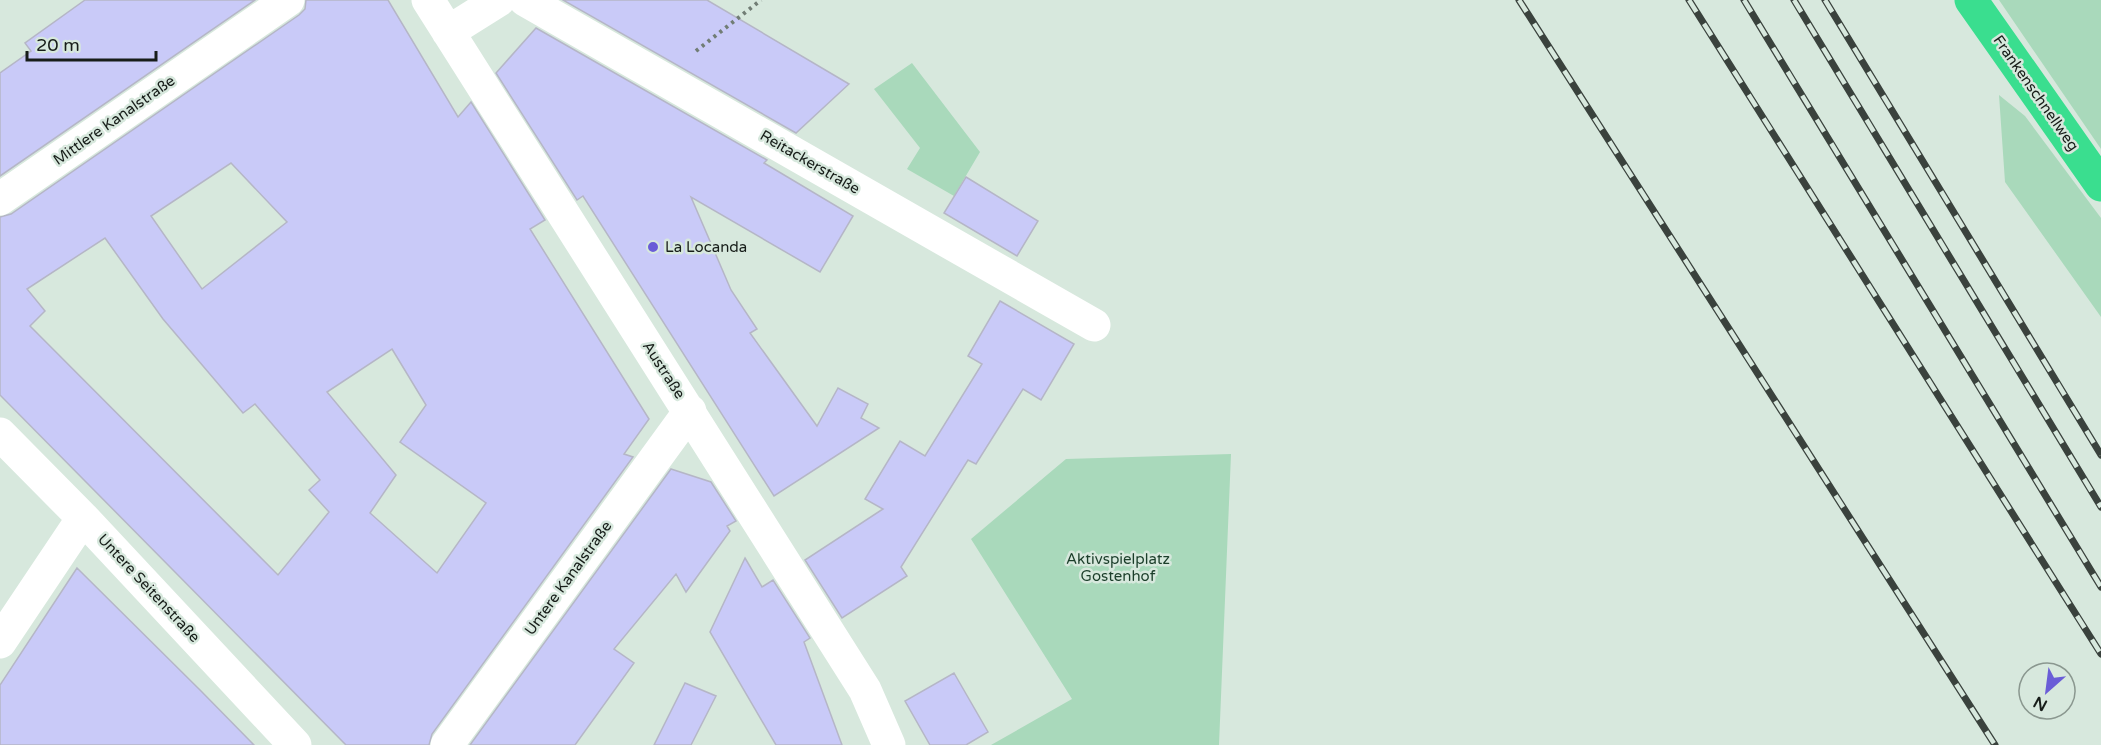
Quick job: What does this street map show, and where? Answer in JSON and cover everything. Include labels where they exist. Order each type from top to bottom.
[{"type":"highway","name":"Frankenschnellweg","points":[[1971,0],[2101,185]]},
{"type":"street","name":"Mittlere Kanalstraße","points":[[0,199],[288,0]]},
{"type":"street","name":"Austraße","points":[[428,0],[865,690],[889,745]]},
{"type":"street","points":[[448,32],[499,0]]},
{"type":"street","name":"Reitackerstraße","points":[[525,0],[1094,325]]},
{"type":"street","name":"Untere Kanalstraße","points":[[447,745],[690,411]]},
{"type":"street","name":"Untere Seitenstraße","points":[[0,434],[295,745]]},
{"type":"street","points":[[0,642],[83,519]]},
{"type":"path","points":[[673,84],[688,58],[761,0]]},
{"type":"green space","points":[[1999,0],[2101,0],[2101,149]]},
{"type":"green space","points":[[912,63],[980,152],[954,196],[907,169],[920,148],[874,89]]},
{"type":"green space","points":[[1999,95],[2025,116],[2101,218],[2101,317],[2005,182]]},
{"type":"green space","name":"Aktivspielplatz Gostenhof","points":[[1231,454],[1219,745],[991,745],[1072,699],[971,539],[1066,459]]},
{"type":"building","points":[[85,0],[255,0],[0,176],[0,73],[31,51],[25,43]]},
{"type":"building","points":[[306,0],[388,0],[458,117],[471,102],[545,220],[530,229],[649,419],[624,454],[633,457],[432,734],[429,745],[346,745],[0,395],[0,217],[11,214],[305,9]],"holes":[[[231,163],[287,222],[202,289],[151,216]],[[105,238],[163,319],[243,413],[255,404],[320,480],[309,490],[329,512],[278,575],[30,326],[45,311],[27,289]],[[392,349],[426,405],[400,442],[486,503],[437,573],[370,513],[396,475],[327,392]]]},
{"type":"building","points":[[563,0],[707,0],[849,84],[796,133]]},
{"type":"building","points":[[536,28],[767,160],[764,163],[853,216],[820,272],[691,197],[731,290],[757,329],[750,333],[817,426],[838,388],[868,404],[861,418],[879,428],[774,496],[583,196],[577,200],[496,73]]},
{"type":"building","points":[[966,177],[1038,221],[1017,256],[944,213]]},
{"type":"building","points":[[1000,301],[1074,344],[1041,400],[1023,389],[976,464],[968,460],[901,567],[907,576],[842,618],[805,560],[883,509],[865,499],[900,441],[925,456],[982,364],[968,356]]},
{"type":"building","points":[[671,469],[711,482],[736,521],[727,526],[730,531],[686,592],[676,574],[614,649],[634,663],[575,745],[470,745]]},
{"type":"building","points":[[745,558],[762,587],[773,580],[810,638],[804,642],[842,745],[776,745],[710,632]]},
{"type":"building","points":[[77,568],[254,745],[0,745],[0,685]]},
{"type":"building","points":[[954,673],[988,732],[966,745],[930,745],[905,701]]},
{"type":"building","points":[[685,683],[716,696],[691,745],[654,745]]},
{"type":"railway","points":[[1519,0],[1995,745]]},
{"type":"railway","points":[[1689,0],[2101,654]]},
{"type":"railway","points":[[1744,0],[2101,587]]},
{"type":"railway","points":[[1794,0],[2101,507]]},
{"type":"railway","points":[[1825,0],[2101,455]]},
{"type":"place","name":"La Locanda","points":[[653,247]]}]
